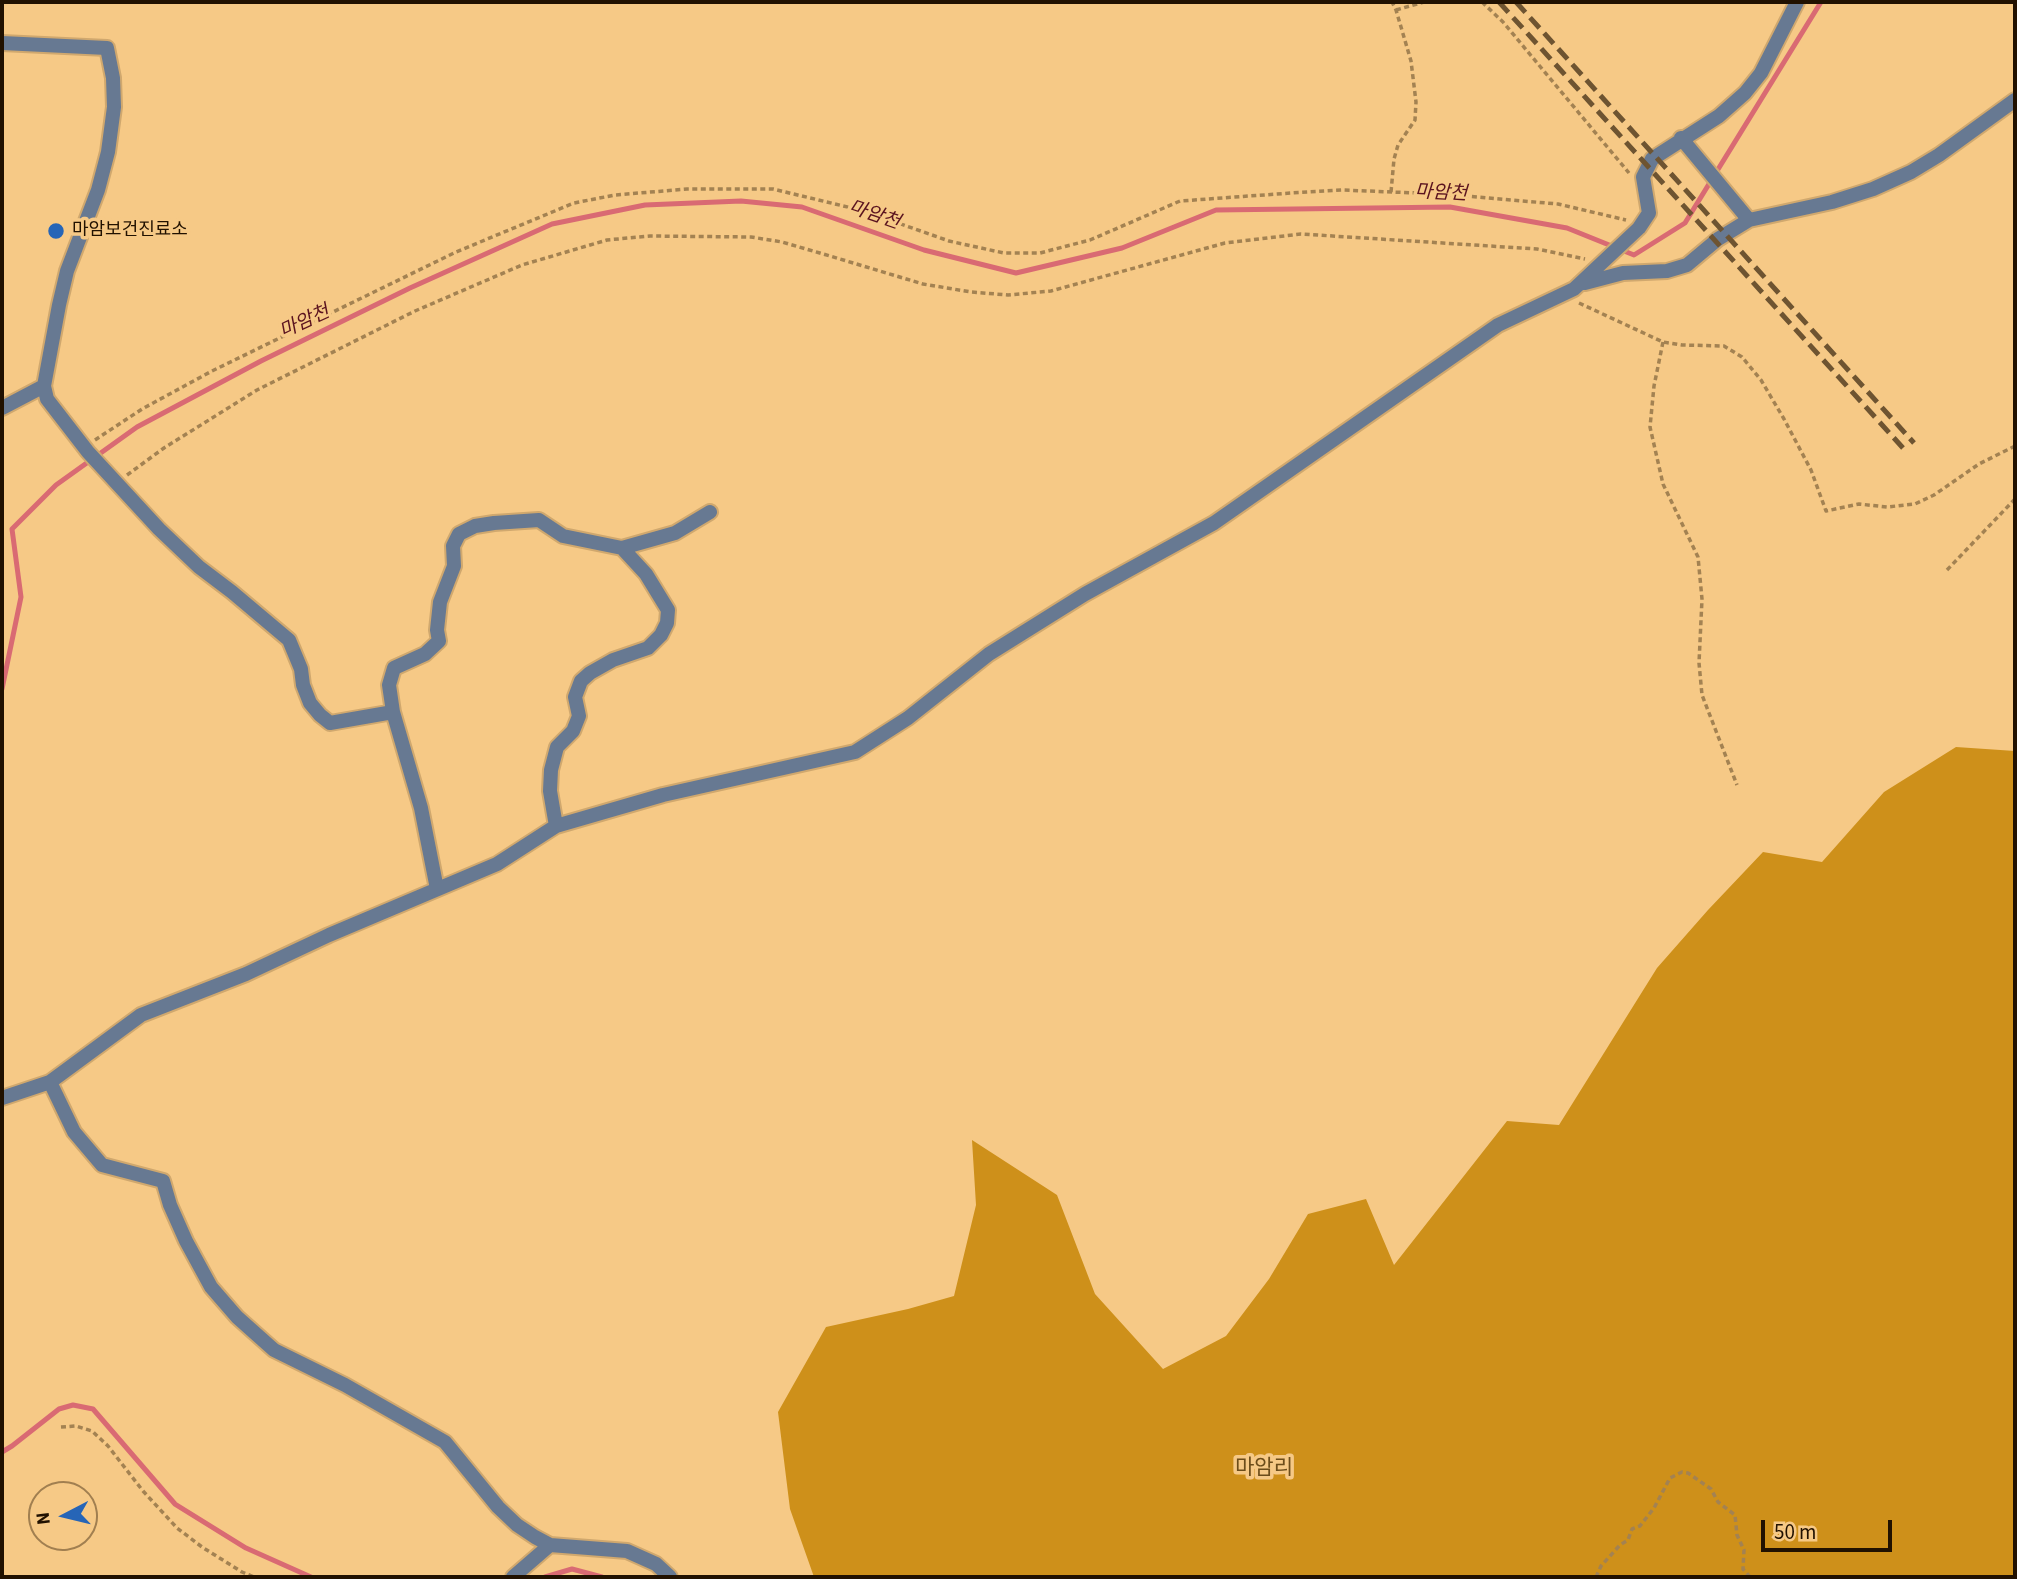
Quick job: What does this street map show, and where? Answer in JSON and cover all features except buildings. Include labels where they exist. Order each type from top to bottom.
[{"type":"street","points":[[1574,289],[1641,226],[1649,214],[1643,177],[1652,159],[1719,116],[1745,93],[1761,73],[1797,2]]},
{"type":"street","points":[[2,43],[107,48],[113,78],[114,107],[108,152],[98,190],[67,271],[44,386],[47,399],[86,449],[159,529],[199,568],[289,640],[301,669],[303,685],[310,703],[320,715],[330,723],[393,712]]},
{"type":"street","points":[[2,1098],[50,1083],[141,1015],[246,974],[329,935],[497,864],[556,826],[663,795],[855,752],[908,718],[989,654],[1085,594],[1214,523],[1498,325],[1599,278],[1623,273],[1667,271],[1687,265],[1718,239],[1749,220],[1832,202],[1873,189],[1911,172],[1939,155],[2015,100]]},
{"type":"street","points":[[1681,138],[1749,220]]},
{"type":"street","points":[[2,408],[44,386]]},
{"type":"street","points":[[437,889],[421,808],[393,712],[389,685],[394,668],[425,654],[439,642],[437,630],[440,602],[454,566],[453,546],[459,534],[475,526],[539,520],[563,536],[622,548],[675,533],[710,512]]},
{"type":"street","points":[[556,826],[550,792],[551,770],[557,747],[573,731],[579,716],[575,696],[581,681],[613,660],[648,648],[661,635],[667,623],[668,610],[646,574],[622,548]]},
{"type":"street","points":[[50,1083],[74,1132],[102,1165],[163,1181],[180,1229],[211,1287],[237,1317],[274,1350],[345,1385],[445,1442],[498,1507],[517,1525],[550,1545],[627,1550],[656,1564],[670,1577]]},
{"type":"street","points":[[513,1577],[550,1545]]},
{"type":"path","points":[[1391,192],[1394,159],[1398,145],[1415,120],[1416,102],[1411,61],[1392,2]]},
{"type":"path","points":[[1396,10],[1424,2]]},
{"type":"path","points":[[1482,2],[1503,22],[1629,173]]},
{"type":"path","points":[[86,449],[142,409],[212,371],[456,252],[574,203],[615,195],[687,189],[773,190],[864,211],[949,241],[1004,253],[1040,253],[1090,240],[1180,201],[1342,190],[1442,194],[1558,204],[1641,226]]},
{"type":"path","points":[[113,479],[257,390],[415,311],[522,265],[607,240],[650,236],[751,237],[818,252],[923,284],[1009,295],[1051,291],[1225,243],[1301,234],[1537,249],[1604,262]]},
{"type":"path","points":[[1574,289],[1580,305],[1663,342],[1724,346],[1742,357],[1761,380],[1784,419],[1811,470],[1826,511],[1859,504],[1887,507],[1915,504],[1934,495],[1979,464],[2015,446]]},
{"type":"path","points":[[1663,342],[1654,386],[1650,427],[1663,484],[1698,557],[1702,599],[1699,663],[1702,695],[1737,785]]},
{"type":"path","points":[[1947,570],[2015,499]]},
{"type":"path","points":[[61,1427],[76,1426],[92,1431],[108,1446],[143,1491],[177,1528],[202,1548],[254,1577]]},
{"type":"path","points":[[1597,1577],[1601,1566],[1628,1540],[1632,1529],[1640,1526],[1654,1508],[1670,1478],[1682,1472],[1688,1473],[1711,1489],[1718,1502],[1735,1515],[1737,1535],[1744,1550],[1743,1569],[1750,1577]]},
{"type":"shaded area","points":[[1956,747],[2015,751],[2015,1577],[814,1577],[790,1509],[778,1412],[826,1327],[954,1296],[976,1205],[972,1140],[1057,1195],[1095,1294],[1163,1369],[1226,1336],[1269,1279],[1308,1214],[1366,1199],[1394,1265],[1507,1121],[1559,1125],[1657,968],[1763,852],[1822,862],[1884,792]]},
{"type":"waterway","name":"마암천","points":[[2,689],[21,597],[12,529],[56,485],[137,427],[261,361],[410,288],[552,224],[645,205],[741,201],[802,207],[924,250],[1016,273],[1122,248],[1216,210],[1450,207],[1567,228],[1634,255],[1685,223],[1821,2]]},
{"type":"waterway","points":[[2,1452],[59,1409],[73,1405],[93,1409],[175,1504],[246,1548],[311,1577]]},
{"type":"waterway","points":[[545,1577],[572,1569],[602,1577]]},
{"type":"railway","points":[[1499,2],[1903,448]]},
{"type":"railway","points":[[1516,2],[1914,443]]},
{"type":"place","name":"마암보건진료소","points":[[56,231]]},
{"type":"district","name":"마암리","points":[[1264,1469]]}]
